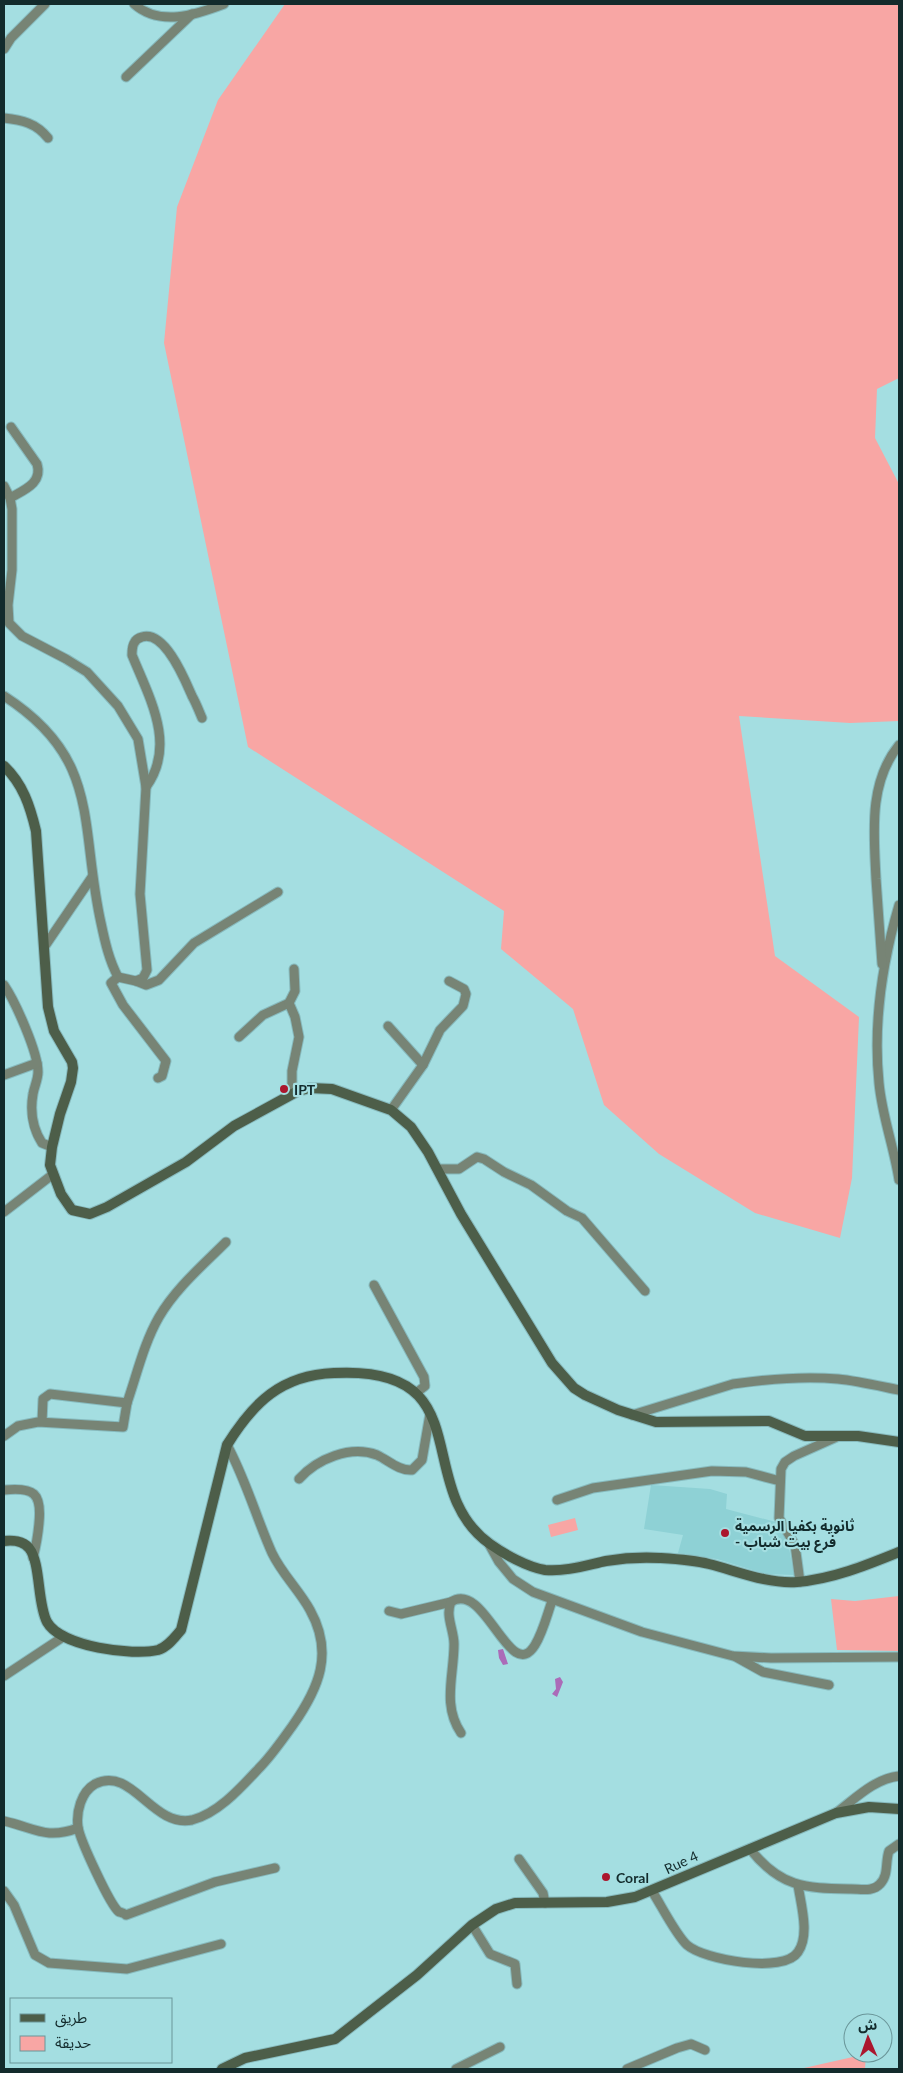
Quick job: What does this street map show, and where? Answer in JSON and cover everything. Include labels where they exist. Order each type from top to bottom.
[{"type":"street","points":[[4,49],[11,38],[45,4]]},
{"type":"street","points":[[134,4],[149,14],[161,18],[192,14],[224,4]]},
{"type":"street","points":[[126,77],[146,55],[160,46],[192,14]]},
{"type":"street","points":[[4,118],[29,122],[40,129],[48,138]]},
{"type":"street","points":[[10,498],[33,484],[39,470],[37,464],[11,427]]},
{"type":"street","points":[[4,486],[10,498],[13,535],[6,605],[9,623],[13,629],[87,672],[118,706],[138,739],[146,787],[140,894],[147,970],[143,978],[136,982]]},
{"type":"street","points":[[146,787],[154,775],[158,763],[157,714],[132,655],[135,641],[147,636],[156,639],[170,653],[202,718]]},
{"type":"street","points":[[4,696],[30,713],[46,727],[71,766],[84,801],[92,877],[110,962],[118,977],[146,984],[160,980],[194,943],[278,892]]},
{"type":"street","points":[[899,746],[892,754],[880,779],[873,836],[882,972],[878,1082],[899,1180]]},
{"type":"street","points":[[4,766],[17,781],[31,811],[36,831],[51,1022],[73,1068],[50,1159],[52,1175],[61,1194],[72,1210],[90,1214],[186,1162],[234,1126],[292,1093],[310,1088],[332,1089],[391,1110],[411,1127],[552,1363],[574,1388],[604,1404],[656,1422],[769,1421],[805,1436],[858,1436],[899,1442]]},
{"type":"street","points":[[45,946],[92,877]]},
{"type":"street","points":[[882,972],[899,905]]},
{"type":"street","points":[[239,1037],[263,1015],[289,1003],[295,991],[294,969]]},
{"type":"street","points":[[118,977],[111,983],[123,1005],[166,1061],[162,1076],[158,1078]]},
{"type":"street","points":[[391,1110],[423,1065],[440,1030],[464,1006],[466,994],[464,989],[449,981]]},
{"type":"street","points":[[4,985],[21,1019],[37,1063],[37,1080],[32,1110],[34,1125],[42,1143],[52,1147]]},
{"type":"street","points":[[289,1003],[295,1017],[299,1037],[292,1071],[292,1093]]},
{"type":"street","points":[[388,1026],[423,1065]]},
{"type":"street","points":[[4,1075],[37,1063]]},
{"type":"street","points":[[438,1170],[459,1169],[477,1157],[484,1158],[504,1172],[531,1185],[586,1222],[645,1291]]},
{"type":"street","points":[[4,1212],[52,1175]]},
{"type":"street","points":[[4,1436],[18,1426],[42,1422],[124,1427],[127,1403],[148,1338],[159,1317],[180,1286],[226,1242]]},
{"type":"street","points":[[374,1285],[424,1377],[425,1386],[416,1393]]},
{"type":"street","points":[[4,1541],[11,1540],[28,1547],[33,1558],[43,1609],[48,1623],[63,1637],[135,1654],[160,1649],[172,1641],[181,1630],[227,1445],[238,1426],[263,1398],[274,1390],[295,1380],[328,1373],[367,1372],[396,1380],[416,1393],[430,1414],[438,1431],[459,1509],[469,1523],[489,1543],[530,1565],[546,1570],[566,1569],[609,1561],[657,1558],[705,1563],[768,1579],[800,1582],[848,1571],[899,1552]]},
{"type":"street","points":[[632,1415],[733,1384],[785,1378],[838,1379],[899,1390]]},
{"type":"street","points":[[42,1422],[43,1399],[50,1394],[127,1403]]},
{"type":"street","points":[[299,1480],[321,1460],[353,1453],[376,1455],[407,1470],[416,1468],[423,1456],[430,1414]]},
{"type":"street","points":[[800,1582],[795,1545],[779,1518],[780,1481],[785,1462],[839,1436]]},
{"type":"street","points":[[227,1445],[237,1463],[273,1554],[312,1615],[322,1654],[322,1666],[316,1687],[301,1714],[269,1758],[231,1796],[202,1816],[191,1820],[172,1820],[120,1782],[107,1782],[96,1784],[84,1795],[78,1810],[78,1828],[111,1901],[120,1912],[126,1915],[206,1885],[275,1868]]},
{"type":"street","points":[[558,1500],[593,1488],[712,1472],[746,1472],[780,1481]]},
{"type":"street","points":[[4,1490],[23,1489],[36,1495],[39,1501],[38,1535],[33,1558]]},
{"type":"street","points":[[489,1543],[499,1562],[513,1579],[533,1592],[552,1601],[642,1632],[734,1656],[771,1658],[899,1657]]},
{"type":"street","points":[[389,1611],[401,1614],[462,1600],[479,1607],[509,1647],[515,1653],[523,1655],[536,1644],[552,1601]]},
{"type":"street","points":[[451,1602],[449,1611],[454,1645],[450,1706],[455,1724],[461,1733]]},
{"type":"street","points":[[4,1676],[63,1637]]},
{"type":"street","points":[[734,1656],[763,1672],[829,1686]]},
{"type":"street","points":[[836,1813],[870,1787],[886,1778],[899,1776]]},
{"type":"street","name":"Rue 4","points":[[222,2069],[245,2058],[335,2040],[417,1975],[472,1925],[496,1909],[508,1904],[607,1902],[652,1891],[709,1864],[790,1834],[836,1813],[869,1807],[899,1808]]},
{"type":"street","points":[[4,1821],[51,1834],[63,1834],[78,1828]]},
{"type":"street","points":[[750,1849],[771,1871],[798,1885],[810,1888],[872,1889],[882,1883],[886,1872],[889,1851],[899,1844]]},
{"type":"street","points":[[519,1859],[543,1893],[546,1903]]},
{"type":"street","points":[[652,1891],[686,1944],[696,1951],[716,1958],[776,1964],[797,1955],[802,1945],[804,1925],[798,1885]]},
{"type":"street","points":[[4,1891],[14,1905],[35,1955],[49,1962],[127,1968],[220,1944]]},
{"type":"street","points":[[472,1925],[490,1954],[515,1964],[517,1984]]},
{"type":"street","points":[[627,2069],[691,2044],[705,2050]]},
{"type":"street","points":[[456,2069],[500,2047]]},
{"type":"shaded area","name":"ثانوية بكفيا الرسمية - فرع بيت شباب","points":[[651,1485],[710,1489],[727,1494],[726,1509],[776,1522],[787,1537],[794,1575],[766,1574],[717,1559],[678,1553],[683,1535],[644,1529]]},
{"type":"shaded area","points":[[503,1649],[508,1664],[503,1665],[499,1658],[498,1650]]},
{"type":"shaded area","points":[[560,1677],[563,1682],[557,1697],[552,1694],[556,1689],[555,1679]]},
{"type":"green space","points":[[285,4],[899,4],[899,378],[877,389],[875,438],[899,484],[899,721],[850,723],[739,716],[775,956],[859,1017],[852,1178],[840,1238],[755,1213],[659,1154],[604,1105],[573,1009],[501,949],[504,911],[248,747],[164,343],[177,207],[218,100]]},
{"type":"green space","points":[[575,1518],[578,1530],[551,1537],[548,1525]]},
{"type":"green space","points":[[899,1596],[899,1651],[837,1650],[831,1599],[855,1601]]},
{"type":"green space","points":[[843,2059],[843,2063],[865,2063],[865,2069],[801,2069]]},
{"type":"place","name":"IPT","points":[[284,1089]]},
{"type":"place","name":"ثانوية بكفيا الرسمية - فرع بيت شباب","points":[[725,1533]]},
{"type":"place","name":"Coral","points":[[606,1877]]}]
